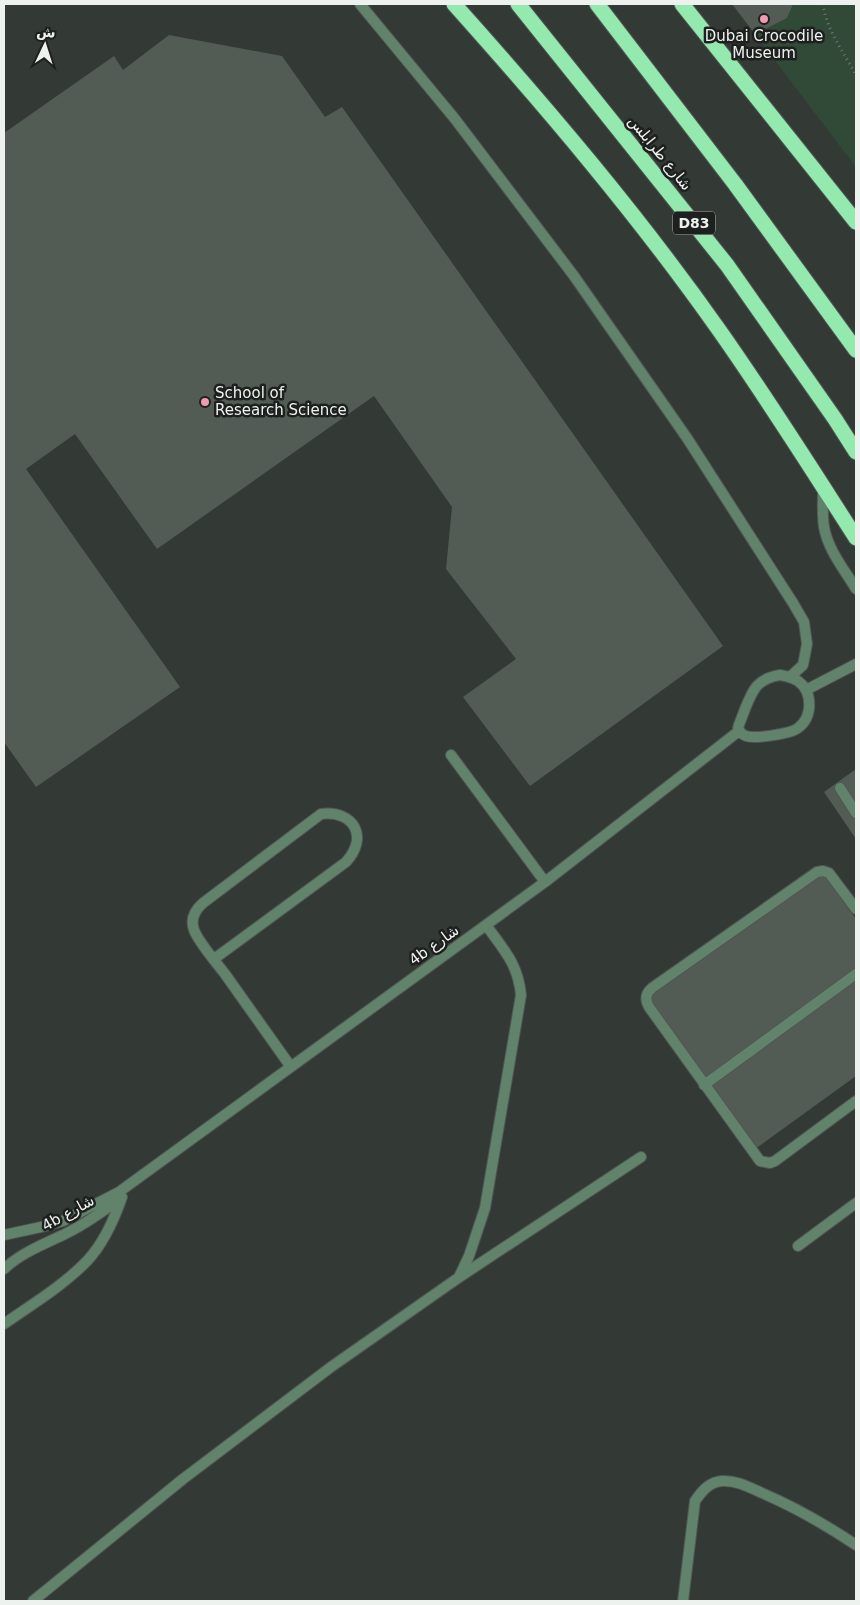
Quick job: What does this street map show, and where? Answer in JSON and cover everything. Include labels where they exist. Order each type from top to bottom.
[{"type":"highway","points":[[454,4],[591,163],[656,245],[719,330],[856,538]]},
{"type":"highway","name":"شارع طرابلس","points":[[518,4],[727,265],[856,452]]},
{"type":"highway","points":[[596,4],[736,184],[856,350]]},
{"type":"highway","points":[[682,4],[856,222]]},
{"type":"lane","points":[[360,4],[455,119],[574,276],[686,438],[788,595],[804,622],[807,644],[803,665],[790,677]]},
{"type":"lane","points":[[823,487],[823,517],[828,540],[856,589]]},
{"type":"lane","points":[[806,690],[856,664]]},
{"type":"lane","points":[[780,675],[790,677],[799,682],[806,690],[809,700],[809,711],[805,721],[798,728],[788,733],[751,737],[739,731],[740,722],[753,690],[769,676],[780,675]]},
{"type":"lane","name":"4b شارع","points":[[4,1235],[42,1227],[63,1220],[119,1192],[545,882],[739,731]]},
{"type":"lane","points":[[452,755],[545,882]]},
{"type":"lane","points":[[840,788],[856,813]]},
{"type":"lane","points":[[214,959],[346,862],[353,854],[357,843],[357,832],[351,822],[343,816],[332,812],[321,814],[197,908],[194,915],[194,930],[214,959],[291,1067]]},
{"type":"lane","points":[[856,909],[829,873],[817,872],[648,992],[646,997],[646,1003],[704,1085],[757,1157],[765,1163],[775,1161],[856,1101]]},
{"type":"lane","points":[[458,1278],[469,1256],[485,1208],[521,996],[520,981],[515,967],[486,925]]},
{"type":"lane","points":[[704,1085],[856,974]]},
{"type":"lane","points":[[33,1601],[198,1468],[331,1367],[458,1278],[641,1157]]},
{"type":"lane","name":"4b شارع","points":[[4,1269],[30,1249],[96,1217],[122,1197],[142,1176]]},
{"type":"lane","points":[[4,1324],[70,1277],[88,1261],[114,1220],[122,1197]]},
{"type":"lane","points":[[798,1246],[856,1203]]},
{"type":"lane","points":[[683,1601],[696,1501],[701,1492],[715,1483],[731,1481],[782,1502],[821,1522],[856,1545]]},
{"type":"path","points":[[823,4],[832,34],[856,75]]},
{"type":"green space","points":[[732,4],[856,4],[856,167]]},
{"type":"building","name":"Dubai Crocodile Museum","points":[[732,4],[793,4],[787,18],[755,34]]},
{"type":"building","points":[[169,35],[282,56],[325,117],[342,107],[723,646],[530,786],[463,697],[516,659],[446,569],[452,507],[374,396],[157,549],[75,434],[26,469],[180,687],[36,787],[4,742],[4,133],[114,56],[123,70]]},
{"type":"building","points":[[856,769],[856,839],[824,792]]},
{"type":"building","points":[[821,870],[856,919],[856,1076],[751,1152],[641,999]]},
{"type":"place","name":"Dubai Crocodile Museum","points":[[764,19]]},
{"type":"place","name":"School of Research Science","points":[[205,402]]}]
